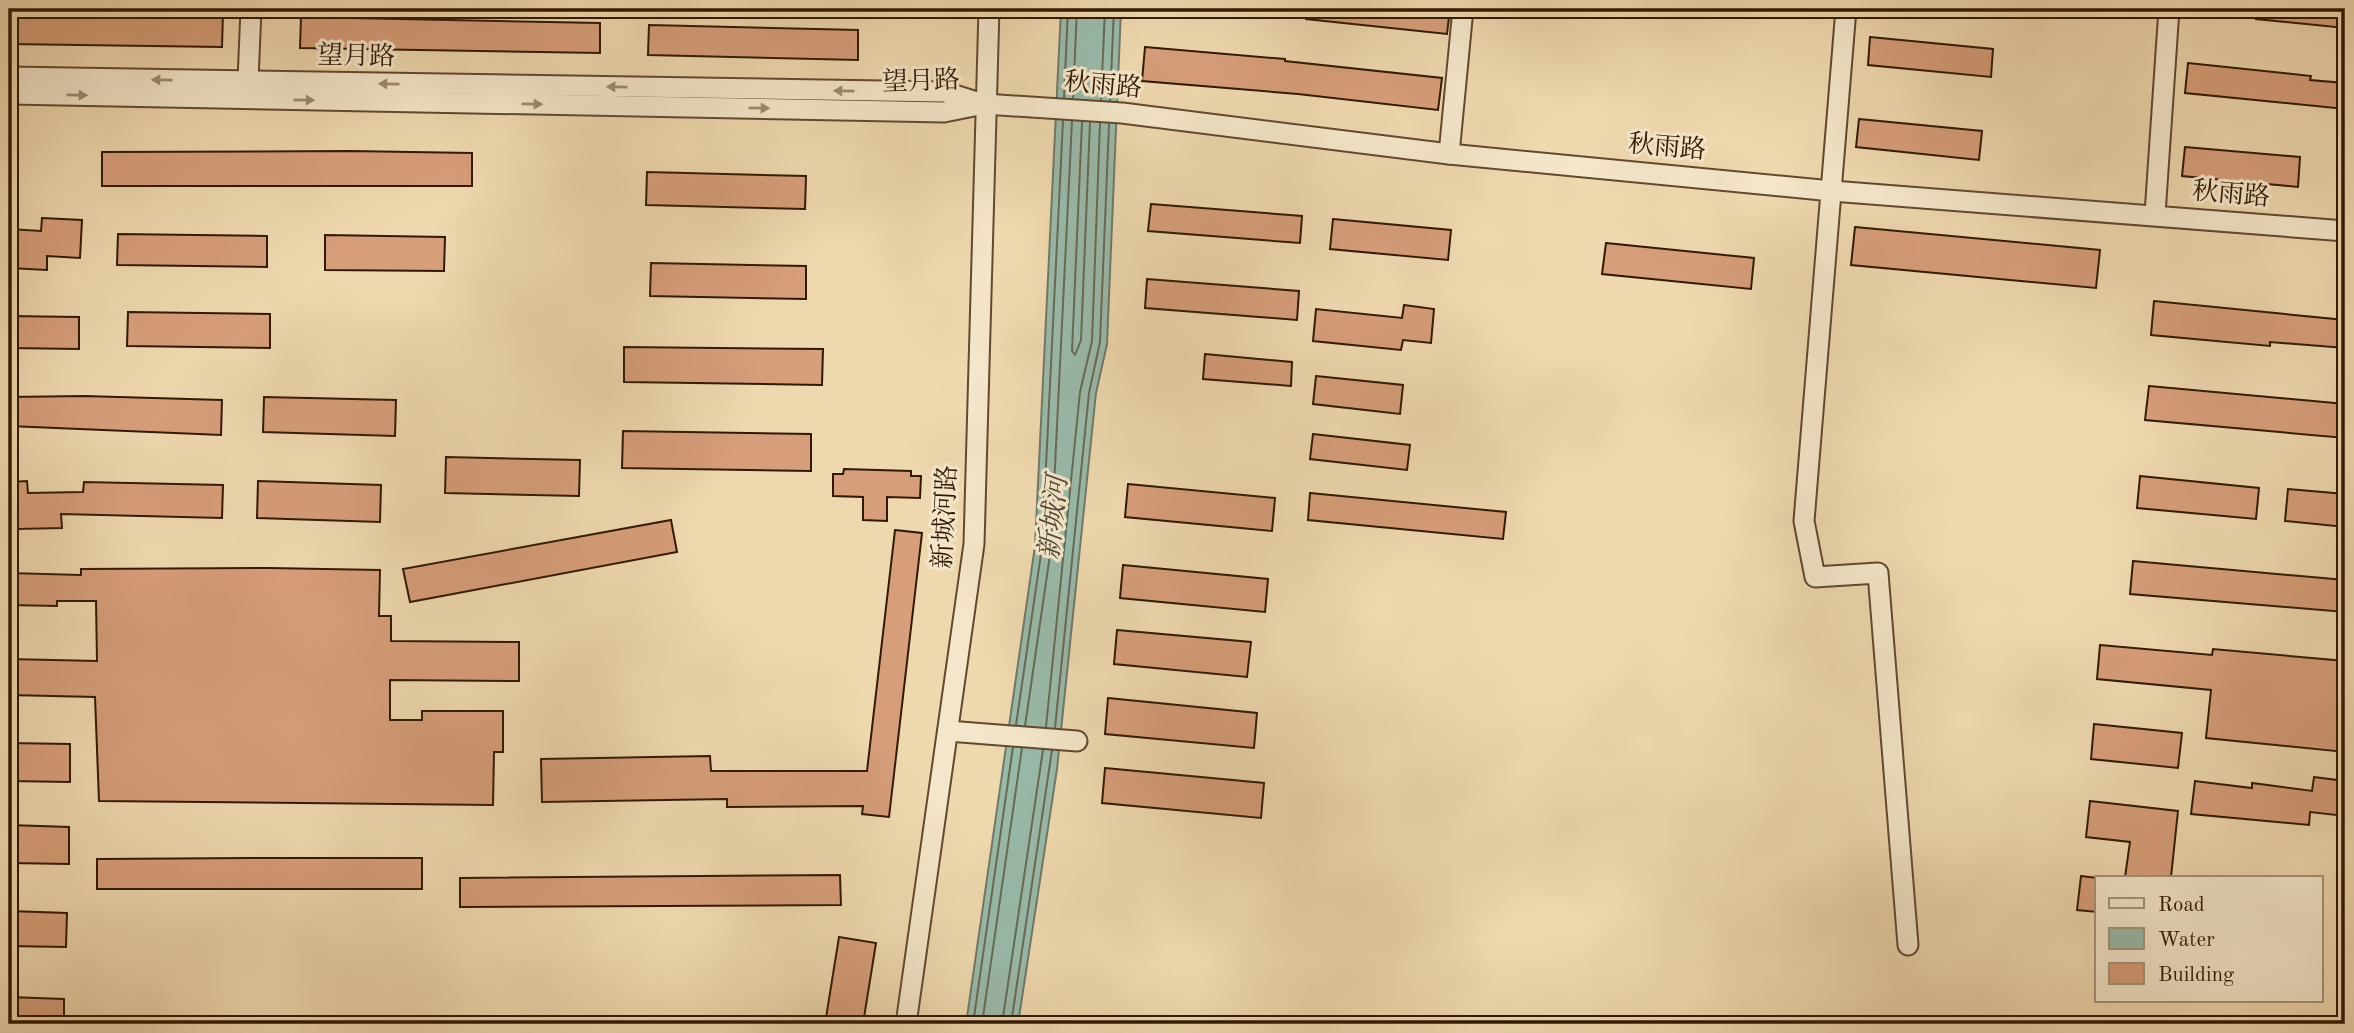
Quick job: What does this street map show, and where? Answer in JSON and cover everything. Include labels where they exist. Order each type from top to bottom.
[{"type":"street","points":[[248,81],[251,9]]},
{"type":"street","name":"新城河路","points":[[906,1024],[974,544],[984,104],[989,9]]},
{"type":"street","points":[[1449,154],[1463,9]]},
{"type":"street","points":[[1846,9],[1804,521],[1815,577],[1878,573],[1908,945]]},
{"type":"street","points":[[2155,214],[2169,9]]},
{"type":"street","name":"望月路","points":[[9,77],[946,92],[984,104]]},
{"type":"street","name":"望月路","points":[[9,94],[943,112],[984,104]]},
{"type":"street","name":"秋雨路","points":[[984,104],[1122,113],[1449,154],[1832,191],[2155,214],[2345,231]]},
{"type":"street","points":[[948,731],[1077,741]]},
{"type":"water","name":"新城河","points":[[1061,9],[1121,9],[1107,344],[1096,393],[1057,769],[1018,1024],[966,1024],[1035,546]]},
{"type":"building","points":[[1307,9],[1450,9],[1447,34],[1306,19]]},
{"type":"building","points":[[2256,9],[2345,9],[2345,28],[2256,19]]},
{"type":"building","points":[[9,10],[223,13],[222,47],[9,44]]},
{"type":"building","points":[[301,17],[600,23],[600,53],[300,48]]},
{"type":"building","points":[[649,25],[858,30],[858,60],[648,55]]},
{"type":"building","points":[[1870,37],[1993,49],[1991,77],[1868,65]]},
{"type":"building","points":[[1145,47],[1285,59],[1442,78],[1438,110],[1298,94],[1142,81]]},
{"type":"building","points":[[2188,63],[2311,76],[2310,80],[2345,83],[2345,109],[2185,93]]},
{"type":"building","points":[[1859,119],[1982,131],[1979,160],[1856,147]]},
{"type":"building","points":[[2185,147],[2300,157],[2298,187],[2182,176]]},
{"type":"building","points":[[102,152],[472,153],[472,186],[102,186]]},
{"type":"building","points":[[647,172],[806,176],[805,209],[646,205]]},
{"type":"building","points":[[1151,204],[1302,216],[1300,243],[1148,231]]},
{"type":"building","points":[[42,218],[82,220],[80,258],[47,256],[47,270],[9,268],[9,229],[41,231]]},
{"type":"building","points":[[1333,219],[1451,230],[1448,260],[1330,249]]},
{"type":"building","points":[[1855,227],[2100,250],[2096,288],[1851,265]]},
{"type":"building","points":[[118,234],[267,236],[267,267],[117,265]]},
{"type":"building","points":[[325,235],[445,237],[444,271],[325,270]]},
{"type":"building","points":[[1606,243],[1754,258],[1751,289],[1602,274]]},
{"type":"building","points":[[651,263],[806,266],[806,299],[650,296]]},
{"type":"building","points":[[1147,279],[1299,291],[1297,320],[1145,308]]},
{"type":"building","points":[[2154,301],[2345,320],[2345,348],[2270,342],[2270,346],[2151,335]]},
{"type":"building","points":[[1404,305],[1434,309],[1431,343],[1403,340],[1401,350],[1313,341],[1316,309],[1402,318]]},
{"type":"building","points":[[128,312],[270,314],[270,348],[127,346]]},
{"type":"building","points":[[9,316],[79,317],[79,349],[9,348]]},
{"type":"building","points":[[624,347],[823,349],[822,385],[624,382]]},
{"type":"building","points":[[1205,354],[1292,362],[1291,386],[1203,379]]},
{"type":"building","points":[[1316,376],[1403,385],[1400,414],[1313,404]]},
{"type":"building","points":[[2149,386],[2345,404],[2345,438],[2145,420]]},
{"type":"building","points":[[9,397],[222,400],[221,435],[9,426]]},
{"type":"building","points":[[264,397],[396,400],[395,436],[263,432]]},
{"type":"building","points":[[623,431],[811,434],[811,471],[622,468]]},
{"type":"building","points":[[1313,434],[1410,445],[1407,470],[1310,459]]},
{"type":"building","points":[[446,457],[580,460],[579,496],[445,493]]},
{"type":"building","points":[[844,469],[911,471],[911,476],[921,476],[920,498],[887,497],[887,521],[863,520],[863,497],[833,496],[833,474],[843,474]]},
{"type":"building","points":[[2140,476],[2259,488],[2256,519],[2137,508]]},
{"type":"building","points":[[27,481],[28,493],[83,492],[84,482],[223,485],[222,518],[61,514],[62,528],[18,529],[18,524],[9,524],[9,482]]},
{"type":"building","points":[[258,481],[381,485],[380,522],[257,518]]},
{"type":"building","points":[[1128,484],[1275,498],[1272,531],[1125,517]]},
{"type":"building","points":[[2288,489],[2345,494],[2345,527],[2285,521]]},
{"type":"building","points":[[1310,493],[1506,512],[1503,539],[1308,520]]},
{"type":"building","points":[[671,520],[677,552],[410,602],[403,569]]},
{"type":"building","points":[[895,530],[922,533],[889,817],[862,814],[863,806],[727,807],[727,799],[542,802],[541,759],[710,756],[711,771],[867,771]]},
{"type":"building","points":[[2133,561],[2345,580],[2345,612],[2130,594]]},
{"type":"building","points":[[1123,565],[1268,579],[1265,612],[1120,598]]},
{"type":"building","points":[[81,569],[380,570],[379,616],[391,616],[391,641],[519,642],[519,681],[390,680],[390,720],[422,720],[422,711],[503,711],[503,752],[494,752],[493,805],[99,801],[95,697],[9,695],[9,659],[97,661],[96,601],[57,601],[57,606],[9,605],[9,573],[81,575]]},
{"type":"building","points":[[1117,630],[1251,642],[1247,677],[1114,664]]},
{"type":"building","points":[[2100,645],[2212,655],[2213,649],[2345,661],[2345,752],[2206,738],[2211,690],[2097,679]]},
{"type":"building","points":[[1108,698],[1257,713],[1254,748],[1105,734]]},
{"type":"building","points":[[2094,724],[2182,733],[2178,768],[2091,759]]},
{"type":"building","points":[[9,743],[70,744],[70,782],[9,781]]},
{"type":"building","points":[[1105,768],[1264,783],[1261,818],[1102,803]]},
{"type":"building","points":[[2314,777],[2345,781],[2345,816],[2310,812],[2309,825],[2191,814],[2195,781],[2252,788],[2252,783],[2312,791]]},
{"type":"building","points":[[2090,801],[2178,811],[2171,876],[2125,876],[2130,842],[2086,837]]},
{"type":"building","points":[[9,825],[69,827],[69,864],[9,863]]},
{"type":"building","points":[[422,858],[422,889],[97,889],[97,859]]},
{"type":"building","points":[[840,875],[841,905],[460,907],[460,878]]},
{"type":"building","points":[[2081,876],[2095,878],[2095,912],[2077,910]]},
{"type":"building","points":[[9,911],[67,913],[66,947],[9,946]]},
{"type":"building","points":[[839,937],[876,943],[863,1024],[825,1024]]},
{"type":"building","points":[[9,997],[64,999],[64,1024],[9,1024]]}]
